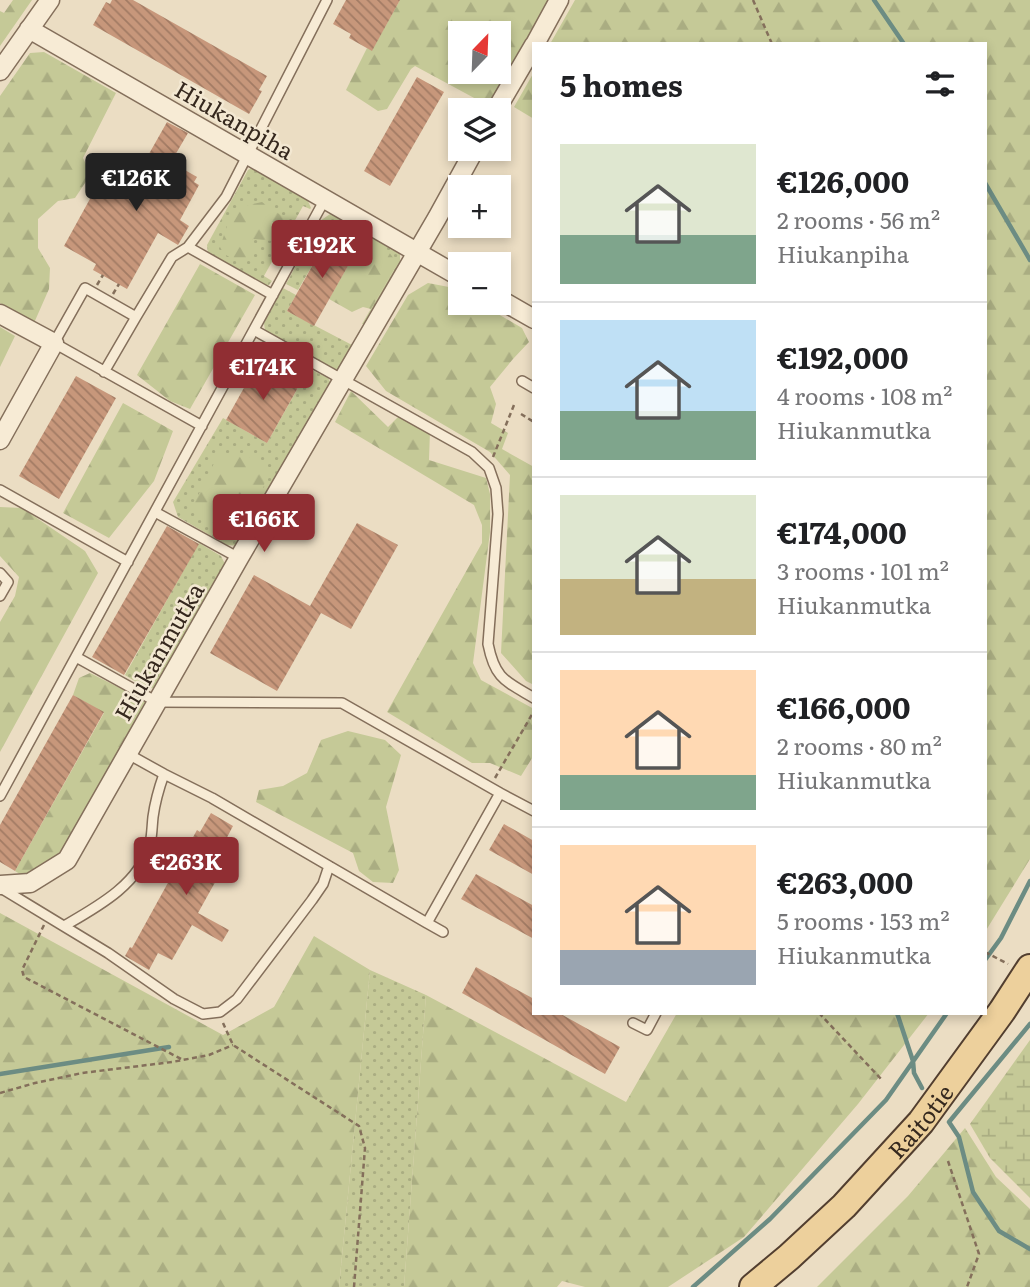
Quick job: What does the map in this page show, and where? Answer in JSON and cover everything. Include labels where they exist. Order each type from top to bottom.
[{"type":"main road","name":"Raitotie","points":[[753,1287],[844,1206],[922,1122],[1030,968]]},
{"type":"main road","name":"Raitotie","points":[[760,1287],[789,1256]]},
{"type":"street","points":[[0,71],[50,0]]},
{"type":"street","points":[[535,42],[559,0]]},
{"type":"street","name":"Hiukanpiha","points":[[29,29],[448,270]]},
{"type":"street","points":[[503,98],[532,47]]},
{"type":"street","name":"Hiukanmutka","points":[[0,886],[30,883],[67,860],[468,161]]},
{"type":"street","points":[[511,306],[532,318]]},
{"type":"street","points":[[0,314],[54,343],[0,440]]},
{"type":"lane","points":[[104,372],[172,257],[188,247],[226,197],[327,0]]},
{"type":"lane","points":[[0,796],[4,780],[76,657],[325,199]]},
{"type":"lane","points":[[188,247],[273,295]]},
{"type":"lane","points":[[135,317],[85,288],[54,343],[202,426]]},
{"type":"lane","points":[[254,330],[472,452],[489,468],[496,488],[498,514],[488,644],[492,664],[504,680],[532,697]]},
{"type":"lane","points":[[522,381],[532,387]]},
{"type":"lane","points":[[0,490],[128,562]]},
{"type":"lane","points":[[155,512],[239,558]]},
{"type":"lane","points":[[0,573],[8,582],[0,596]]},
{"type":"lane","points":[[76,657],[157,702],[342,703],[532,810]]},
{"type":"lane","points":[[128,754],[212,798],[443,932]]},
{"type":"lane","points":[[64,926],[97,908],[122,888],[140,866],[150,845],[153,813],[164,774]]},
{"type":"lane","points":[[427,923],[500,793]]},
{"type":"lane","points":[[0,886],[108,953],[174,999],[204,1014],[220,1012],[237,999],[313,901],[329,866]]},
{"type":"lane","points":[[633,1023],[647,1030],[655,1015]]},
{"type":"path","points":[[753,0],[771,42]]},
{"type":"path","points":[[109,162],[122,173],[116,184]]},
{"type":"path","points":[[99,281],[103,275]]},
{"type":"path","points":[[115,290],[119,284]]},
{"type":"path","points":[[489,468],[513,405]]},
{"type":"path","points":[[520,414],[532,421]]},
{"type":"path","points":[[490,787],[532,714]]},
{"type":"path","points":[[48,916],[22,970],[24,977],[183,1060]]},
{"type":"path","points":[[821,1015],[882,1080]]},
{"type":"path","points":[[224,1027],[233,1045],[359,1126],[365,1147],[354,1287]]},
{"type":"path","points":[[0,1093],[82,1073],[209,1055],[233,1045]]},
{"type":"path","points":[[948,1161],[979,1254],[967,1287]]},
{"type":"green space","points":[[13,0],[32,0],[0,46],[0,11],[4,13]]},
{"type":"green space","points":[[400,0],[551,0],[511,68],[511,21],[448,21],[448,84],[415,66],[387,109],[378,111],[346,90],[367,48],[372,50]]},
{"type":"green space","points":[[575,0],[1030,0],[1030,859],[987,929],[987,42],[551,42]]},
{"type":"green space","points":[[44,52],[116,93],[83,158],[91,174],[75,198],[58,201],[38,219],[38,248],[50,268],[49,289],[34,323],[0,303],[0,96],[30,53]]},
{"type":"green space","points":[[532,76],[532,118],[514,107]]},
{"type":"green space","points":[[448,84],[502,84],[494,98],[474,98]]},
{"type":"green space","points":[[253,167],[304,196],[311,208],[303,206],[264,276],[272,281],[265,286],[208,254],[207,245],[248,170]]},
{"type":"green space","points":[[262,202],[289,221],[287,229],[272,241],[253,239],[250,260],[241,263],[224,254],[220,247],[228,223],[240,207]]},
{"type":"green space","points":[[330,214],[338,215],[400,252],[400,266],[366,325],[362,324],[395,268],[367,242],[357,250],[330,235],[298,290],[286,284],[320,221]]},
{"type":"green space","points":[[367,242],[381,245],[387,250],[395,261],[395,268],[371,309],[363,307],[352,312],[329,299],[357,250]]},
{"type":"green space","points":[[200,264],[255,295],[190,409],[170,401],[137,375]]},
{"type":"green space","points":[[428,283],[448,287],[448,315],[500,315],[522,328],[529,342],[490,387],[496,404],[491,423],[508,433],[502,449],[532,466],[532,684],[526,681],[501,653],[510,475],[490,452],[386,391],[366,366],[408,295]]},
{"type":"green space","points":[[283,288],[296,295],[287,311],[352,345],[353,350],[341,369],[332,369],[265,331],[264,323]]},
{"type":"green space","points":[[0,327],[15,336],[0,367]]},
{"type":"green space","points":[[312,370],[328,378],[332,385],[240,546],[227,545],[178,517],[173,502],[223,418],[267,443],[307,372]]},
{"type":"green space","points":[[351,391],[388,427],[400,415],[430,431],[429,460],[486,478],[490,494],[490,532],[473,663],[481,680],[532,708],[532,758],[521,776],[490,763],[472,763],[387,712],[482,543],[482,525],[474,505],[335,422]]},
{"type":"green space","points":[[123,403],[173,431],[154,481],[109,538],[63,513]]},
{"type":"green space","points":[[219,453],[248,456],[268,470],[259,504],[233,529],[210,522],[192,508]]},
{"type":"green space","points":[[0,507],[22,508],[85,551],[98,573],[0,752],[0,622],[15,596],[19,577],[0,556]]},
{"type":"green space","points":[[199,543],[221,556],[226,566],[158,689],[144,687],[125,675]]},
{"type":"green space","points":[[90,673],[144,700],[148,708],[75,835],[46,866],[23,876],[15,871],[104,713],[73,695],[79,678]]},
{"type":"green space","points":[[348,731],[385,740],[401,755],[386,807],[399,870],[393,883],[373,882],[359,871],[353,853],[256,802],[259,790],[283,786],[307,773],[321,740]]},
{"type":"green space","points":[[0,913],[223,1035],[274,1007],[314,936],[370,970],[339,1287],[0,1287]]},
{"type":"green space","points":[[370,970],[426,995],[404,1287],[339,1287]]},
{"type":"green space","points":[[426,995],[626,1102],[676,1015],[927,1015],[858,1104],[744,1237],[668,1287],[585,1287],[562,1281],[557,1287],[404,1287]]},
{"type":"green space","points":[[1030,1040],[1030,1198],[990,1158],[970,1124]]},
{"type":"green space","points":[[965,1128],[996,1177],[1030,1209],[1030,1287],[817,1287],[908,1196]]},
{"type":"building","points":[[112,0],[133,0],[267,76],[249,114],[93,25],[106,2],[110,4]]},
{"type":"building","points":[[346,0],[400,0],[372,51],[349,38],[351,34],[333,24]]},
{"type":"building","points":[[417,77],[444,92],[390,186],[364,171]]},
{"type":"building","points":[[167,122],[188,133],[171,162],[197,177],[194,182],[199,185],[180,220],[189,226],[178,245],[158,233],[127,289],[93,270],[96,264],[64,246],[102,177],[128,191]]},
{"type":"building","points":[[330,234],[357,250],[314,326],[287,311]]},
{"type":"building","points":[[259,361],[300,384],[267,443],[226,420]]},
{"type":"building","points":[[76,376],[116,398],[59,499],[19,476]]},
{"type":"building","points":[[357,523],[398,545],[351,629],[321,613],[277,691],[210,653],[254,575],[310,606]]},
{"type":"building","points":[[167,526],[199,544],[124,675],[92,657]]},
{"type":"building","points":[[73,695],[104,712],[15,871],[0,862],[0,825]]},
{"type":"building","points":[[211,813],[233,826],[223,845],[233,850],[198,913],[229,930],[222,942],[192,925],[172,960],[158,953],[149,970],[125,956],[130,947],[132,948],[197,830],[200,832]]},
{"type":"building","points":[[504,824],[532,840],[532,874],[489,850]]},
{"type":"building","points":[[476,874],[532,905],[532,938],[461,899]]},
{"type":"building","points":[[476,967],[532,998],[532,1015],[563,1015],[620,1047],[605,1074],[462,993]]},
{"type":"waterway","points":[[874,0],[903,42]]},
{"type":"waterway","points":[[987,186],[1030,260]]},
{"type":"waterway","points":[[987,957],[1001,938],[1030,881]]},
{"type":"waterway","points":[[898,1015],[913,1061],[914,1073],[922,1088]]},
{"type":"waterway","points":[[693,1287],[770,1219],[886,1100],[946,1015]]},
{"type":"waterway","points":[[1030,1024],[949,1122],[959,1137],[973,1192],[999,1231],[1030,1249]]},
{"type":"waterway","points":[[0,1074],[169,1047]]}]
